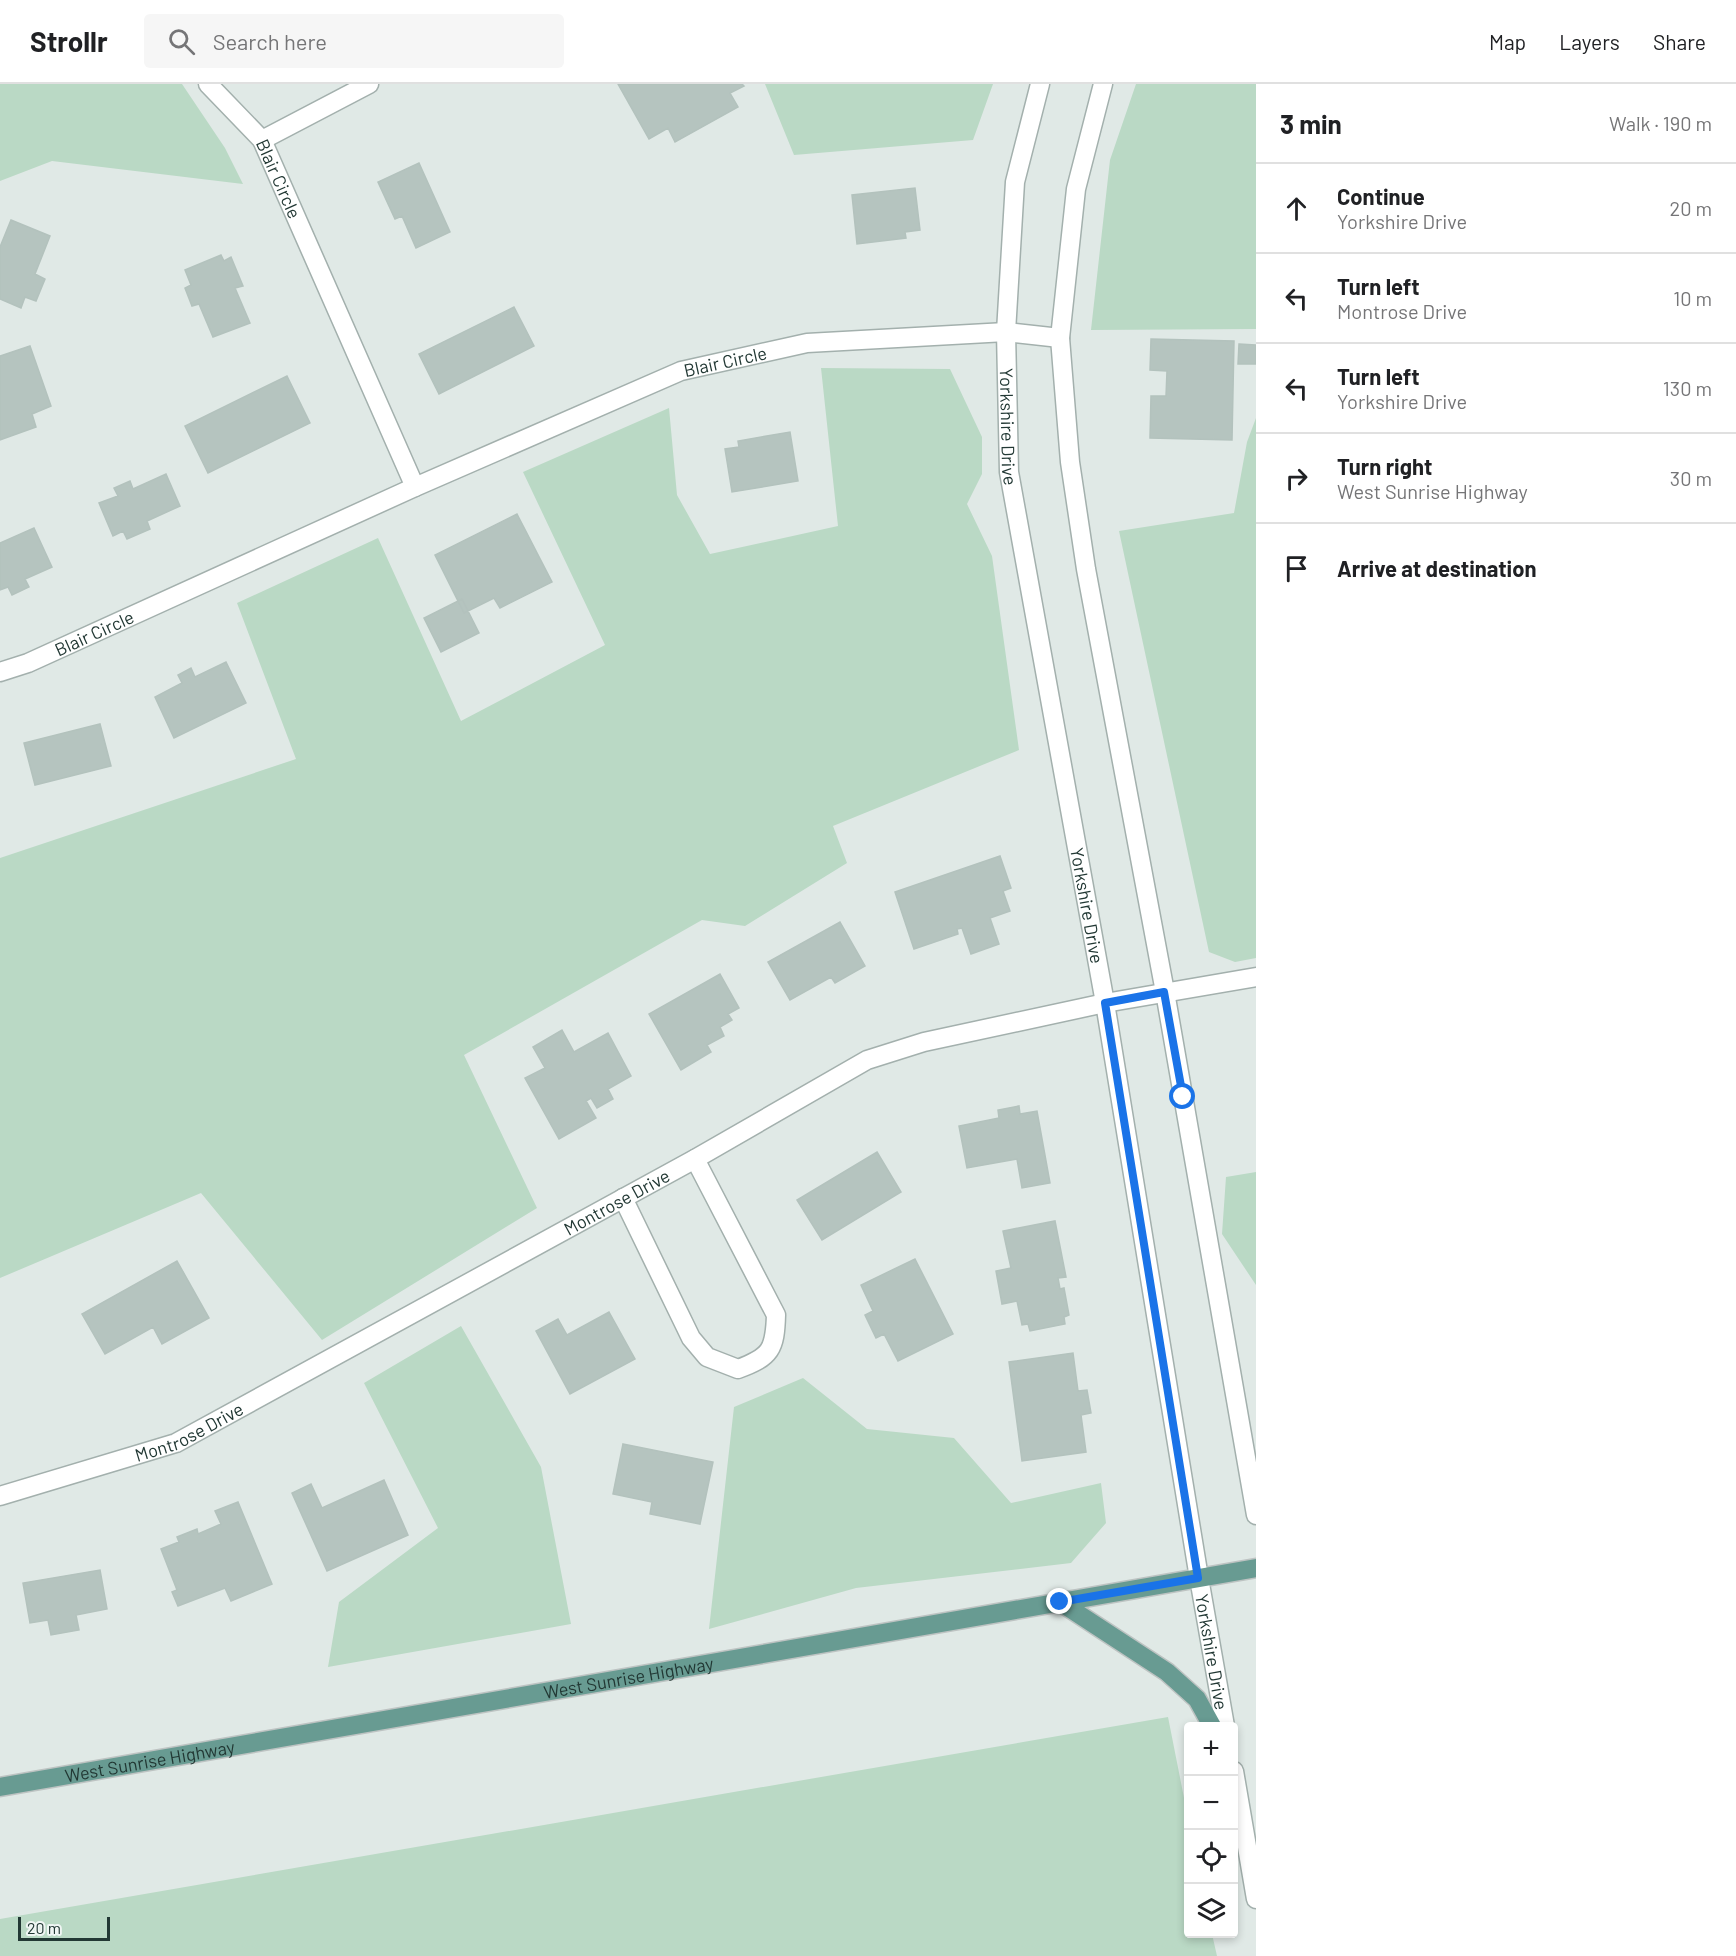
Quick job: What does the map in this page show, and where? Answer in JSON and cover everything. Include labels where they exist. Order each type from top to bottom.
[{"type":"main road","name":"West Sunrise Highway","points":[[0,1787],[1256,1568]]},
{"type":"main road","points":[[1060,1602],[1167,1672],[1197,1699],[1210,1722]]},
{"type":"street","name":"Blair Circle","points":[[208,84],[262,140],[415,487]]},
{"type":"street","points":[[262,140],[369,84]]},
{"type":"street","name":"Yorkshire Drive","points":[[1040,84],[1015,182],[1006,332],[1009,472],[1105,1003],[1198,1578],[1225,1722]]},
{"type":"street","points":[[1103,84],[1076,189],[1060,338],[1070,462],[1086,569],[1164,992],[1256,1515]]},
{"type":"street","name":"Blair Circle","points":[[0,672],[38,658],[415,487],[681,371],[807,342],[1006,332],[1060,338]]},
{"type":"street","name":"Montrose Drive","points":[[0,1496],[176,1443],[695,1159],[867,1060],[924,1042],[1105,1003],[1256,977]]},
{"type":"street","points":[[623,1198],[691,1338],[708,1357],[738,1369],[761,1361],[775,1340],[776,1315],[695,1159]]},
{"type":"street","points":[[1234,1776],[1256,1899]]},
{"type":"green space","points":[[0,84],[182,84],[225,148],[243,184],[52,161],[0,181]]},
{"type":"green space","points":[[765,84],[993,84],[973,140],[794,155]]},
{"type":"green space","points":[[1136,84],[1256,84],[1256,329],[1091,330],[1110,160]]},
{"type":"green space","points":[[821,368],[950,369],[982,437],[982,474],[967,504],[992,556],[1019,750],[833,826],[847,863],[745,926],[702,920],[464,1055],[537,1208],[322,1340],[201,1193],[0,1278],[0,858],[296,759],[237,603],[378,538],[461,721],[605,645],[523,472],[669,408],[677,495],[710,554],[838,526]]},
{"type":"green space","points":[[1256,418],[1256,958],[1235,962],[1209,952],[1119,531],[1234,513],[1247,442]]},
{"type":"green space","points":[[1256,1172],[1256,1285],[1222,1234],[1226,1177]]},
{"type":"green space","points":[[461,1326],[541,1467],[571,1624],[328,1667],[339,1602],[438,1528],[364,1383]]},
{"type":"green space","points":[[803,1378],[867,1429],[954,1438],[1011,1503],[1101,1483],[1106,1523],[1071,1563],[856,1588],[709,1629],[734,1407]]},
{"type":"green space","points":[[1168,1717],[1184,1798],[1184,1938],[1213,1938],[1217,1956],[0,1956],[0,1919]]},
{"type":"building","points":[[618,84],[742,84],[744,86],[730,93],[738,107],[675,142],[668,128],[649,139]]},
{"type":"building","points":[[419,163],[450,232],[416,248],[402,216],[395,219],[378,182]]},
{"type":"building","points":[[915,188],[920,230],[905,232],[906,238],[857,244],[852,195]]},
{"type":"building","points":[[11,220],[50,236],[35,274],[45,279],[36,301],[25,297],[21,308],[0,299],[0,247]]},
{"type":"building","points":[[221,255],[224,261],[231,257],[243,286],[235,288],[250,323],[213,337],[199,304],[192,306],[185,288],[191,285],[185,270]]},
{"type":"building","points":[[514,307],[534,346],[439,394],[419,354]]},
{"type":"building","points":[[1151,339],[1234,341],[1232,440],[1150,438],[1151,396],[1166,396],[1167,371],[1150,370]]},
{"type":"building","points":[[1239,344],[1256,345],[1256,364],[1238,364]]},
{"type":"building","points":[[30,346],[51,406],[32,414],[36,427],[0,440],[0,356]]},
{"type":"building","points":[[287,376],[310,423],[208,473],[185,426]]},
{"type":"building","points":[[790,432],[798,481],[732,492],[725,449],[739,447],[738,441]]},
{"type":"building","points":[[166,474],[180,506],[147,521],[150,529],[127,539],[123,531],[113,536],[99,503],[118,496],[114,488],[130,481],[133,489]]},
{"type":"building","points":[[517,514],[552,582],[500,608],[494,598],[464,613],[435,555]]},
{"type":"building","points":[[34,528],[52,567],[25,579],[29,587],[12,595],[8,587],[0,590],[0,543]]},
{"type":"building","points":[[462,599],[479,633],[441,652],[424,618]]},
{"type":"building","points":[[226,662],[246,703],[174,738],[155,697],[182,683],[178,675],[191,668],[195,677]]},
{"type":"building","points":[[100,724],[111,766],[35,785],[24,743]]},
{"type":"building","points":[[1000,856],[1011,888],[1003,891],[1010,911],[990,918],[999,944],[971,954],[962,928],[957,929],[958,934],[914,949],[895,892]]},
{"type":"building","points":[[840,922],[865,966],[835,983],[831,977],[790,1000],[768,962]]},
{"type":"building","points":[[720,974],[739,1008],[728,1014],[732,1020],[720,1027],[724,1036],[707,1045],[711,1052],[681,1070],[649,1014]]},
{"type":"building","points":[[562,1030],[574,1052],[608,1033],[631,1076],[608,1089],[613,1099],[597,1108],[591,1098],[586,1101],[596,1118],[559,1139],[525,1078],[545,1068],[533,1047]]},
{"type":"building","points":[[1019,1106],[1020,1114],[1037,1111],[1050,1183],[1022,1188],[1017,1159],[967,1168],[959,1126],[999,1118],[998,1110]]},
{"type":"building","points":[[877,1152],[901,1192],[822,1240],[797,1200]]},
{"type":"building","points":[[1055,1221],[1066,1277],[1058,1278],[1060,1289],[1064,1288],[1069,1315],[1064,1317],[1065,1324],[1030,1331],[1028,1324],[1022,1325],[1017,1301],[1002,1304],[996,1271],[1011,1268],[1003,1231]]},
{"type":"building","points":[[915,1259],[953,1334],[898,1361],[884,1334],[876,1338],[865,1315],[873,1311],[861,1285]]},
{"type":"building","points":[[177,1261],[209,1318],[162,1344],[153,1327],[105,1354],[82,1314]]},
{"type":"building","points":[[609,1312],[635,1359],[570,1394],[536,1331],[558,1319],[567,1335]]},
{"type":"building","points":[[1073,1353],[1078,1391],[1087,1390],[1091,1413],[1081,1415],[1086,1452],[1022,1461],[1009,1362]]},
{"type":"building","points":[[623,1444],[713,1462],[700,1524],[650,1514],[652,1502],[613,1494]]},
{"type":"building","points":[[384,1480],[408,1535],[327,1571],[292,1493],[311,1484],[322,1508]]},
{"type":"building","points":[[238,1502],[272,1584],[231,1601],[225,1588],[178,1606],[172,1592],[177,1590],[161,1549],[179,1542],[177,1537],[197,1529],[198,1534],[221,1524],[215,1511]]},
{"type":"building","points":[[100,1570],[107,1609],[76,1615],[79,1630],[51,1635],[48,1620],[30,1623],[23,1583]]},
{"type":"route","points":[[1060,1602],[1198,1578],[1105,1003],[1164,992],[1183,1097]]}]
